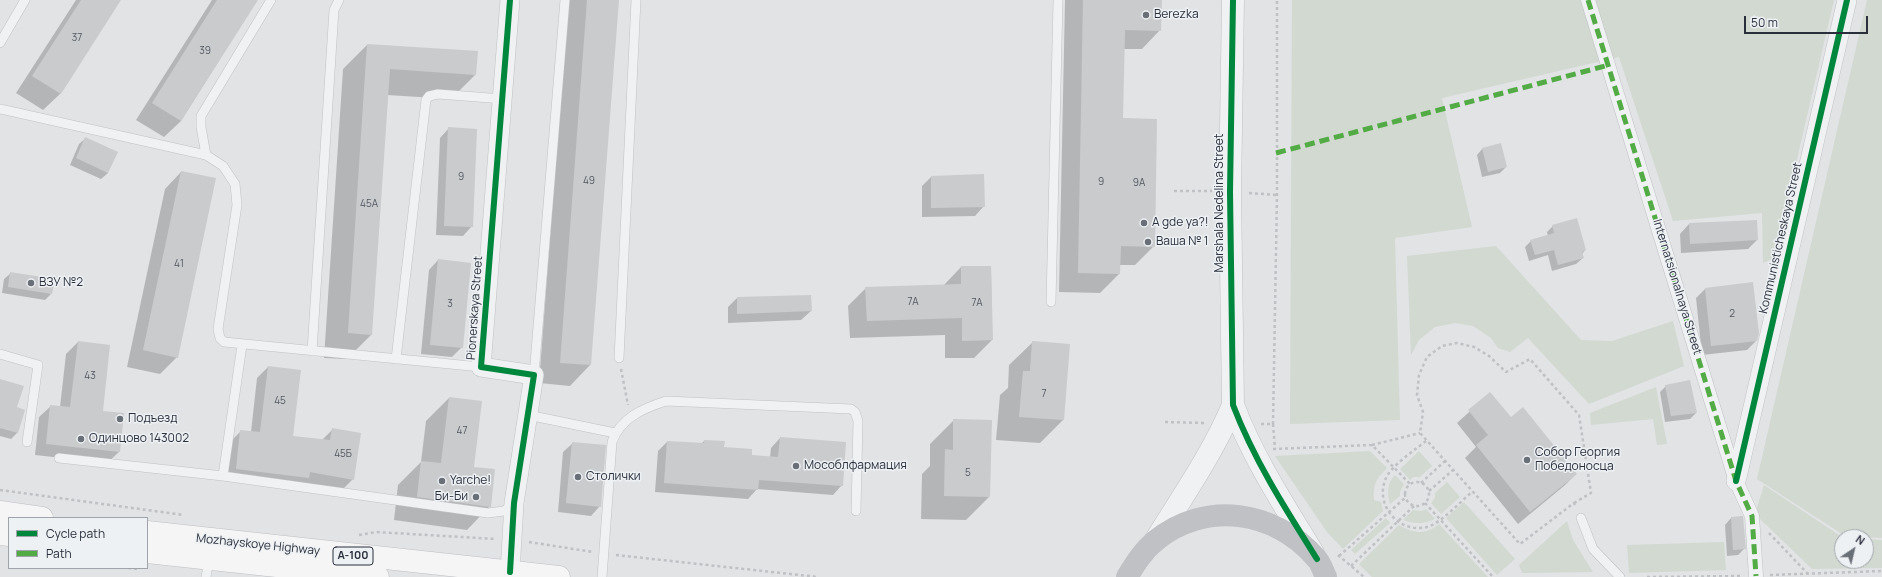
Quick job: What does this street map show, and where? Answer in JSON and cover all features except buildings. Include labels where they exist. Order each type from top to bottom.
[{"type":"main road","points":[[0,512],[35,517]]},
{"type":"main road","points":[[1127,577],[1137,560],[1155,541],[1180,525],[1210,516],[1240,515],[1269,523],[1296,538],[1322,568]]},
{"type":"main road","name":"Mozhayskoye Highway","points":[[148,532],[560,577]]},
{"type":"main road","name":"Mozhayskoye Highway","points":[[148,552],[208,569],[378,577]]},
{"type":"street","name":"Pionerskaya Street","points":[[510,0],[481,367],[534,375]]},
{"type":"street","name":"Marshala Nedelina Street","points":[[1233,0],[1230,192],[1233,405]]},
{"type":"street","name":"Internatsionalnaya Street","points":[[1588,0],[1736,481],[1752,516],[1756,576]]},
{"type":"street","name":"Kommunisticheskaya Street","points":[[1736,481],[1847,0]]},
{"type":"street","points":[[510,572],[514,503],[534,375]]},
{"type":"street","points":[[1155,541],[1200,470],[1226,423],[1233,405]]},
{"type":"street","points":[[1233,405],[1240,423],[1275,491],[1322,568]]},
{"type":"lane","points":[[0,43],[25,0]]},
{"type":"lane","points":[[206,155],[201,127],[201,116],[271,0]]},
{"type":"lane","points":[[312,351],[334,10],[339,0]]},
{"type":"lane","points":[[534,375],[565,0]]},
{"type":"lane","points":[[619,358],[636,0]]},
{"type":"lane","points":[[1051,302],[1058,0]]},
{"type":"lane","points":[[396,359],[426,100],[428,96],[438,94],[503,99]]},
{"type":"lane","points":[[0,109],[206,155],[224,166],[235,184],[237,205],[218,334],[224,342],[242,345],[481,367]]},
{"type":"lane","points":[[223,476],[242,345]]},
{"type":"lane","points":[[0,354],[38,365],[27,442]]},
{"type":"lane","points":[[602,577],[612,442],[615,433],[630,417],[648,407],[666,401],[851,409],[855,412],[858,421],[856,511]]},
{"type":"lane","points":[[528,416],[615,433]]},
{"type":"lane","points":[[59,458],[223,476],[488,513],[504,511],[514,503]]},
{"type":"lane","points":[[1581,518],[1593,549],[1620,577]]},
{"type":"path","points":[[1275,449],[1273,424],[1277,195],[1277,0]]},
{"type":"path","points":[[1457,343],[1474,346],[1489,356],[1506,372],[1530,359],[1580,415],[1592,493],[1574,503],[1520,544],[1426,441],[1420,433],[1423,412],[1417,395],[1419,375],[1427,357],[1442,346],[1457,343]]},
{"type":"path","points":[[619,358],[630,417]]},
{"type":"path","points":[[1254,424],[1273,424]]},
{"type":"path","points":[[1269,449],[1372,445],[1420,433]]},
{"type":"path","points":[[1426,441],[1386,476],[1383,487],[1383,499],[1389,512],[1398,521],[1405,525],[1416,528],[1428,527],[1440,519],[1472,492]]},
{"type":"path","points":[[1372,445],[1410,484]]},
{"type":"path","points":[[1421,483],[1445,462]]},
{"type":"path","points":[[1351,566],[1414,506],[1425,503],[1429,495],[1429,491],[1453,470]]},
{"type":"path","points":[[1414,506],[1405,498],[1405,490],[1410,484],[1413,482],[1421,483],[1429,491]]},
{"type":"path","points":[[0,490],[189,516]]},
{"type":"path","points":[[1339,556],[1405,498]]},
{"type":"path","points":[[1425,503],[1493,577]]},
{"type":"path","points":[[1574,503],[1581,518]]},
{"type":"path","points":[[1752,516],[1808,573]]},
{"type":"path","points":[[354,536],[376,532],[512,540],[604,554],[818,577]]},
{"type":"shaded area","points":[[1292,0],[1834,0],[1774,258],[1763,263],[1762,213],[1673,221],[1619,57],[1442,98],[1472,227],[1395,238],[1400,420],[1290,424]]},
{"type":"shaded area","points":[[1867,0],[1882,0],[1882,538],[1874,538],[1874,529],[1834,529],[1757,479]]},
{"type":"shaded area","points":[[1496,246],[1581,340],[1612,341],[1673,321],[1684,366],[1589,404],[1528,338],[1510,352],[1498,348],[1491,338],[1473,326],[1455,323],[1435,327],[1419,340],[1411,355],[1407,256]]},
{"type":"shaded area","points":[[1656,387],[1667,444],[1657,445],[1653,419],[1591,425],[1590,413]]},
{"type":"shaded area","points":[[1370,451],[1387,468],[1380,475],[1374,490],[1374,500],[1381,502],[1383,511],[1343,549],[1327,532],[1275,456]]},
{"type":"shaded area","points":[[1419,451],[1432,466],[1420,477],[1413,477],[1410,480],[1400,469]]},
{"type":"shaded area","points":[[1395,475],[1404,484],[1400,492],[1400,496],[1390,504],[1388,488],[1390,481]]},
{"type":"shaded area","points":[[1447,482],[1460,497],[1441,514],[1431,503],[1435,498],[1435,493]]},
{"type":"shaded area","points":[[1764,485],[1834,532],[1834,569],[1812,569],[1755,514]]},
{"type":"shaded area","points":[[1464,502],[1515,559],[1497,575],[1446,518]]},
{"type":"shaded area","points":[[1426,509],[1435,519],[1419,523],[1403,520],[1413,510],[1421,511]]},
{"type":"shaded area","points":[[1386,518],[1390,523],[1355,554],[1351,550]]},
{"type":"shaded area","points":[[1567,521],[1573,540],[1593,572],[1522,573],[1519,565]]},
{"type":"shaded area","points":[[1439,524],[1488,577],[1372,577],[1359,564],[1399,525],[1415,532],[1425,532]]},
{"type":"shaded area","points":[[1874,540],[1882,540],[1882,568],[1874,568]]},
{"type":"shaded area","points":[[1724,542],[1726,570],[1629,573],[1627,545]]},
{"type":"marked path","points":[[1588,0],[1736,481],[1752,516],[1756,576]]},
{"type":"marked path","points":[[1276,153],[1609,65]]},
{"type":"cycle path","points":[[510,0],[481,367],[534,375],[514,503],[510,572]]},
{"type":"cycle path","points":[[1233,0],[1230,192],[1233,405],[1241,425],[1261,465],[1282,503],[1317,559]]},
{"type":"cycle path","points":[[1736,481],[1847,0]]},
{"type":"place","name":"Berezka","points":[[1146,15]]},
{"type":"place","name":"A gde ya?!","points":[[1144,223]]},
{"type":"place","name":"Ваша № 1","points":[[1148,242]]},
{"type":"place","name":"ВЗУ №2","points":[[31,283]]},
{"type":"place","name":"Подъезд","points":[[120,419]]},
{"type":"place","name":"Одинцово 143002","points":[[81,439]]},
{"type":"place","name":"Собор Георгия Победоносца","points":[[1527,460]]},
{"type":"place","name":"Мособлфармация","points":[[796,466]]},
{"type":"place","name":"Столички","points":[[578,477]]},
{"type":"place","name":"Yarche!","points":[[442,481]]},
{"type":"place","name":"Би-Би","points":[[476,497]]}]
